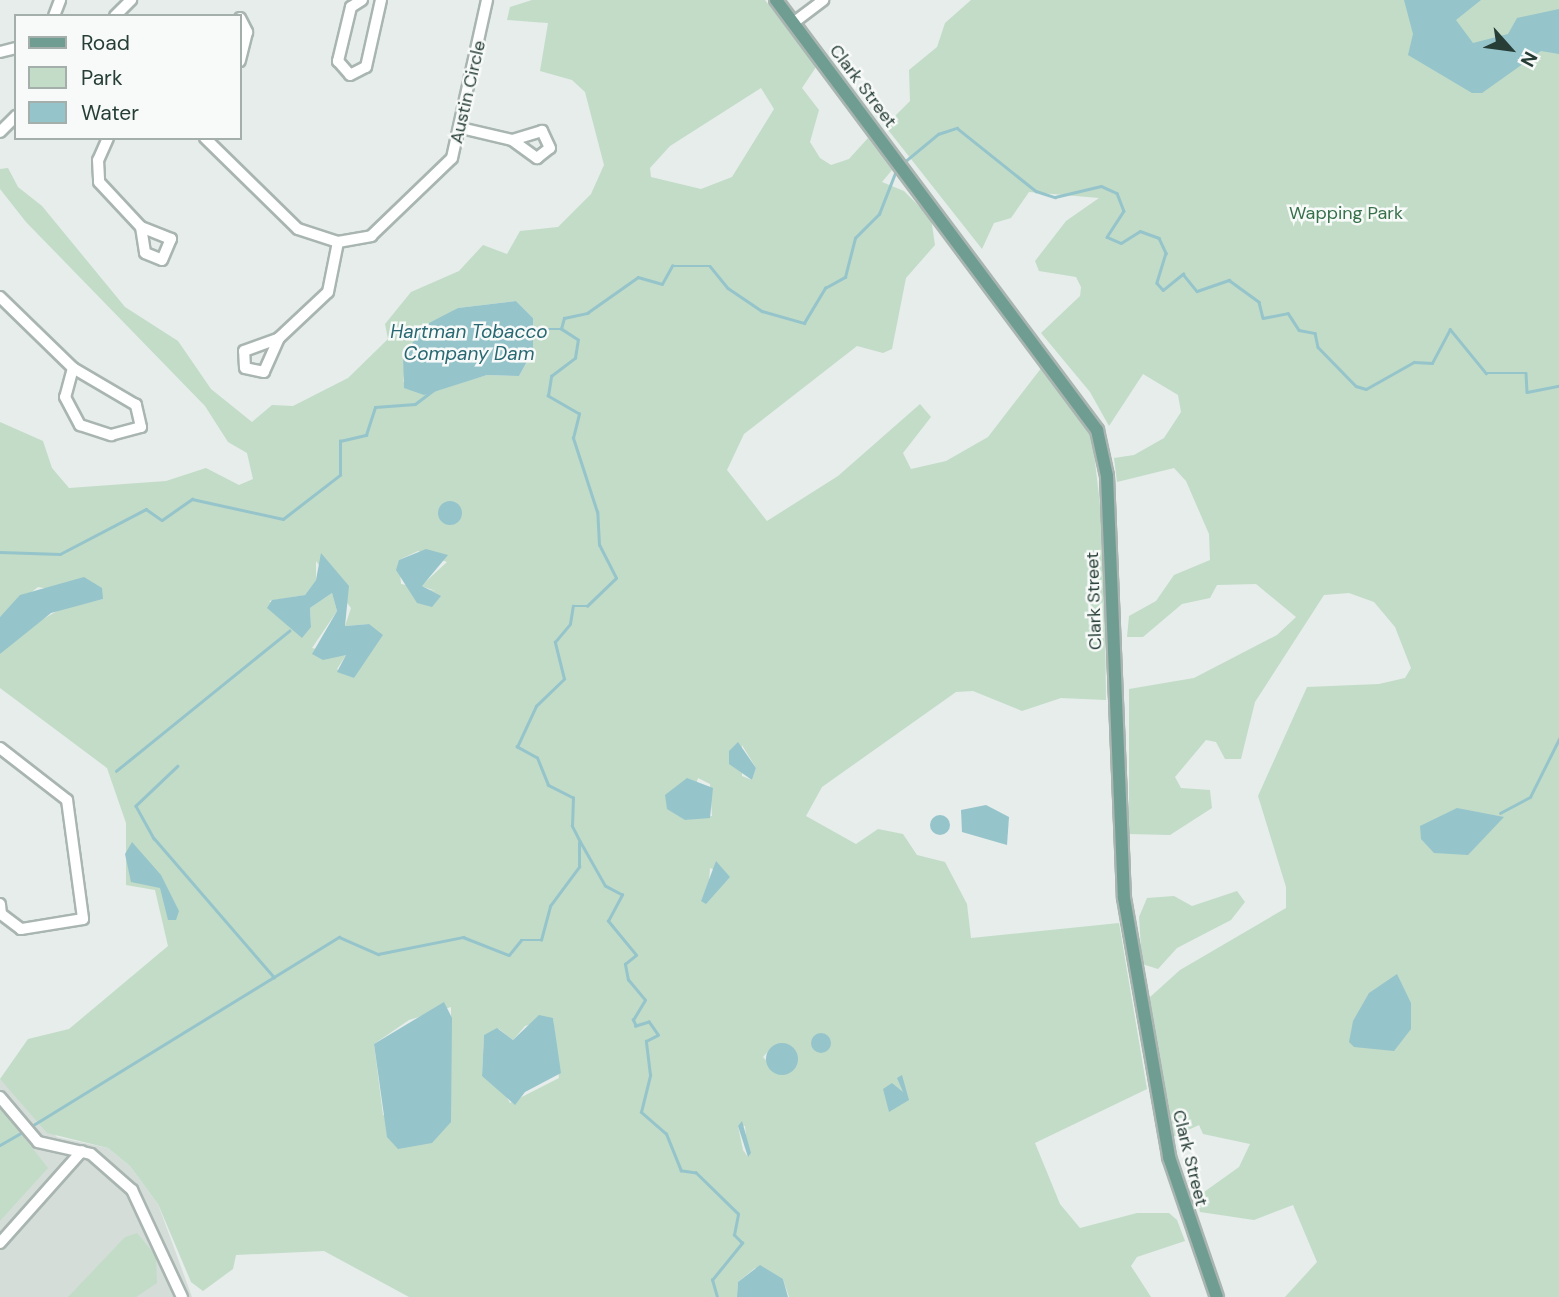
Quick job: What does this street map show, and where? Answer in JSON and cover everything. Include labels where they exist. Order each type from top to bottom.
[{"type":"main road","name":"Clark Street","points":[[776,0],[1085,407],[1103,451],[1124,898],[1168,1157],[1217,1297]]},
{"type":"street","points":[[117,14],[131,0]]},
{"type":"street","points":[[362,0],[351,7],[338,61],[350,75],[366,67],[381,0]]},
{"type":"street","name":"Austin Circle","points":[[207,140],[298,229],[338,242],[371,236],[390,223],[442,174],[461,128],[486,0]]},
{"type":"street","points":[[793,23],[822,0]]},
{"type":"street","points":[[242,22],[247,32],[242,53]]},
{"type":"street","points":[[0,132],[14,118]]},
{"type":"street","points":[[461,128],[512,139]]},
{"type":"street","points":[[107,140],[98,160],[99,182],[141,227]]},
{"type":"street","points":[[279,338],[328,292],[338,242]]},
{"type":"street","points":[[0,297],[73,368],[136,405],[141,427],[111,435],[80,425],[65,397],[73,368]]},
{"type":"street","points":[[0,748],[67,800],[83,919],[21,929],[0,914],[0,904]]},
{"type":"street","points":[[0,1097],[32,1137],[82,1151],[137,1196],[182,1297]]},
{"type":"street","points":[[0,1244],[82,1151]]},
{"type":"shaded area","points":[[0,1079],[57,1137],[108,1148],[130,1166],[158,1204],[192,1297],[0,1297]]},
{"type":"green space","points":[[532,0],[765,0],[816,67],[802,88],[819,110],[810,142],[820,158],[831,165],[849,159],[868,138],[892,170],[882,182],[904,191],[931,218],[935,245],[906,278],[892,349],[883,353],[857,346],[744,434],[727,470],[767,521],[838,476],[920,404],[931,417],[903,453],[911,469],[946,461],[988,437],[1042,367],[1092,435],[1104,540],[1106,700],[1061,698],[1022,711],[973,691],[956,692],[822,787],[806,816],[856,844],[878,829],[903,834],[917,855],[945,862],[967,904],[971,938],[1119,923],[1147,1089],[1035,1143],[1060,1204],[1080,1228],[1137,1213],[1169,1213],[1177,1220],[1185,1241],[1137,1257],[1131,1266],[1151,1297],[789,1297],[783,1279],[755,1268],[738,1282],[737,1297],[409,1297],[324,1251],[236,1255],[233,1269],[203,1291],[191,1282],[158,1204],[130,1166],[108,1148],[47,1133],[0,1079],[28,1039],[69,1029],[168,946],[155,890],[126,885],[126,823],[107,768],[0,688],[0,654],[20,632],[59,610],[103,599],[38,587],[0,617],[0,422],[43,441],[52,468],[69,488],[166,481],[206,468],[239,485],[253,479],[247,453],[228,442],[205,406],[26,222],[0,189],[0,169],[8,168],[18,187],[42,206],[125,307],[178,341],[211,389],[252,422],[272,405],[293,406],[348,378],[388,339],[385,324],[411,292],[459,271],[483,245],[507,254],[520,231],[558,227],[591,194],[604,165],[585,92],[572,80],[540,71],[548,23],[507,20],[510,7]],"holes":[[[761,88],[774,109],[732,177],[701,189],[651,177],[650,168],[670,146]],[[516,301],[533,318],[533,352],[519,376],[487,375],[442,388],[403,382],[407,350],[422,331],[458,308]],[[418,551],[447,562],[421,586],[436,591],[401,584],[399,560]],[[316,561],[351,608],[345,626],[369,624],[354,678],[337,669],[346,655],[312,648],[337,611],[332,593],[310,608],[311,627],[269,601],[305,595],[316,580]],[[742,745],[756,768],[752,780],[742,776]],[[698,778],[710,784],[712,816],[685,820]],[[710,868],[730,877],[701,901],[709,881]],[[451,1007],[451,1122],[383,1115],[374,1044],[409,1020]],[[553,1018],[559,1078],[510,1103],[501,1086],[482,1076],[484,1035],[499,1029],[513,1040],[525,1026]],[[772,1047],[791,1071],[778,1073],[763,1057]],[[738,1126],[745,1126],[748,1157],[743,1150]]]},
{"type":"green space","name":"Wapping Park","points":[[971,0],[1559,0],[1559,1297],[1285,1297],[1317,1262],[1293,1205],[1254,1220],[1200,1212],[1197,1197],[1239,1167],[1250,1144],[1203,1134],[1199,1125],[1173,1137],[1149,998],[1180,970],[1286,908],[1286,887],[1258,796],[1307,687],[1379,684],[1405,678],[1411,668],[1395,627],[1374,602],[1349,593],[1324,595],[1255,702],[1241,759],[1225,759],[1216,742],[1206,740],[1175,777],[1181,788],[1210,790],[1212,808],[1170,835],[1129,834],[1129,689],[1194,678],[1277,635],[1296,617],[1256,584],[1217,585],[1210,598],[1182,604],[1143,637],[1127,637],[1129,616],[1156,601],[1174,575],[1210,560],[1209,534],[1186,481],[1174,468],[1117,482],[1114,458],[1134,455],[1164,438],[1181,412],[1178,395],[1143,374],[1109,426],[1090,392],[1041,333],[1080,296],[1081,287],[1076,277],[1039,271],[1035,261],[1066,221],[1099,198],[1029,192],[1011,218],[994,223],[982,249],[885,126],[910,101],[909,70],[937,47],[945,23]]},
{"type":"green space","points":[[1237,891],[1245,902],[1231,920],[1177,948],[1158,969],[1142,964],[1139,917],[1147,898],[1174,896],[1192,906]]},
{"type":"green space","points":[[0,1107],[48,1168],[0,1221]]},
{"type":"green space","points":[[137,1233],[156,1256],[157,1283],[136,1297],[68,1297],[125,1237]]},
{"type":"water","points":[[1404,0],[1481,0],[1456,20],[1473,43],[1508,34],[1517,18],[1559,9],[1559,54],[1541,51],[1482,93],[1472,93],[1408,55],[1413,34]]},
{"type":"water","name":"Hartman Tobacco Company Dam","points":[[516,301],[533,318],[533,351],[519,376],[487,375],[424,395],[404,388],[403,354],[429,323],[458,308]]},
{"type":"water","points":[[450,501],[458,505],[462,513],[458,521],[450,525],[442,521],[438,513],[442,505]]},
{"type":"water","points":[[426,549],[448,555],[422,586],[441,596],[432,607],[417,603],[396,570],[399,560]]},
{"type":"water","points":[[321,553],[349,586],[345,626],[369,624],[383,635],[354,678],[337,672],[346,655],[323,660],[312,654],[337,611],[332,593],[310,608],[311,627],[302,638],[267,608],[272,600],[305,595],[316,580]]},
{"type":"water","points":[[84,577],[102,588],[103,599],[51,613],[0,654],[0,617],[20,595]]},
{"type":"water","points":[[738,742],[756,768],[752,780],[729,764],[729,751]]},
{"type":"water","points":[[687,778],[713,788],[710,818],[685,820],[667,809],[665,795]]},
{"type":"water","points":[[986,805],[1009,817],[1007,845],[962,832],[961,810]]},
{"type":"water","points":[[1457,808],[1504,817],[1468,855],[1434,853],[1421,839],[1420,826]]},
{"type":"water","points":[[940,815],[947,818],[950,825],[947,832],[940,835],[933,832],[930,825],[933,818]]},
{"type":"water","points":[[132,842],[161,875],[179,911],[176,920],[168,920],[160,888],[131,882],[125,854]]},
{"type":"water","points":[[716,861],[730,877],[706,904],[701,901]]},
{"type":"water","points":[[1397,974],[1411,1003],[1411,1029],[1394,1051],[1354,1047],[1349,1042],[1353,1021],[1369,993]]},
{"type":"water","points":[[444,1002],[452,1018],[451,1122],[432,1143],[398,1149],[387,1137],[374,1044]]},
{"type":"water","points":[[539,1015],[553,1018],[561,1073],[525,1092],[515,1105],[482,1076],[484,1035],[497,1028],[513,1040]]},
{"type":"water","points":[[821,1033],[828,1036],[831,1043],[828,1050],[821,1053],[814,1050],[811,1043],[814,1036]]},
{"type":"water","points":[[782,1043],[793,1048],[798,1059],[793,1070],[782,1075],[771,1070],[766,1059],[771,1048]]},
{"type":"water","points":[[902,1075],[909,1100],[889,1112],[883,1089],[892,1083],[903,1092],[897,1078]]},
{"type":"water","points":[[742,1121],[751,1153],[748,1157],[738,1126]]},
{"type":"water","points":[[760,1265],[783,1279],[788,1297],[737,1297],[738,1282]]},
{"type":"waterway","points":[[902,164],[938,134],[957,128],[1036,191],[1055,197],[1101,186],[1117,193],[1124,211],[1107,237],[1121,243],[1140,231],[1159,238],[1166,253],[1157,283],[1163,290],[1183,274],[1197,291],[1229,280],[1259,302],[1263,318],[1288,313],[1299,330],[1315,333],[1318,347],[1356,386],[1366,389],[1414,362],[1432,363],[1450,329],[1486,373],[1526,373],[1527,392],[1559,386]]},
{"type":"waterway","points":[[717,1297],[712,1280],[742,1243],[734,1235],[738,1214],[696,1173],[681,1171],[666,1134],[641,1112],[650,1075],[646,1041],[658,1035],[649,1022],[636,1026],[633,1020],[645,1000],[628,980],[625,964],[636,955],[608,921],[622,895],[605,886],[580,842],[572,826],[573,798],[548,785],[537,758],[517,747],[536,706],[564,679],[555,642],[570,624],[573,606],[587,606],[616,578],[599,545],[597,512],[573,438],[579,414],[548,396],[551,376],[575,358],[578,340],[561,329],[564,318],[587,313],[638,277],[662,284],[672,266],[710,266],[728,288],[762,311],[804,323],[825,288],[845,277],[855,238],[879,214],[897,168]]},
{"type":"waterway","points":[[543,329],[561,329]]},
{"type":"waterway","points":[[0,552],[60,554],[146,509],[162,520],[192,499],[283,519],[340,475],[340,441],[366,435],[375,407],[415,404],[436,388]]},
{"type":"waterway","points":[[116,771],[289,631]]},
{"type":"waterway","points":[[1500,813],[1530,797],[1559,739]]},
{"type":"waterway","points":[[178,766],[136,806],[154,838],[274,977]]},
{"type":"waterway","points":[[30,1127],[339,937],[378,954],[463,937],[509,955],[521,940],[541,940],[550,906],[579,867],[579,843]]},
{"type":"waterway","points":[[0,1145],[24,1131]]}]
